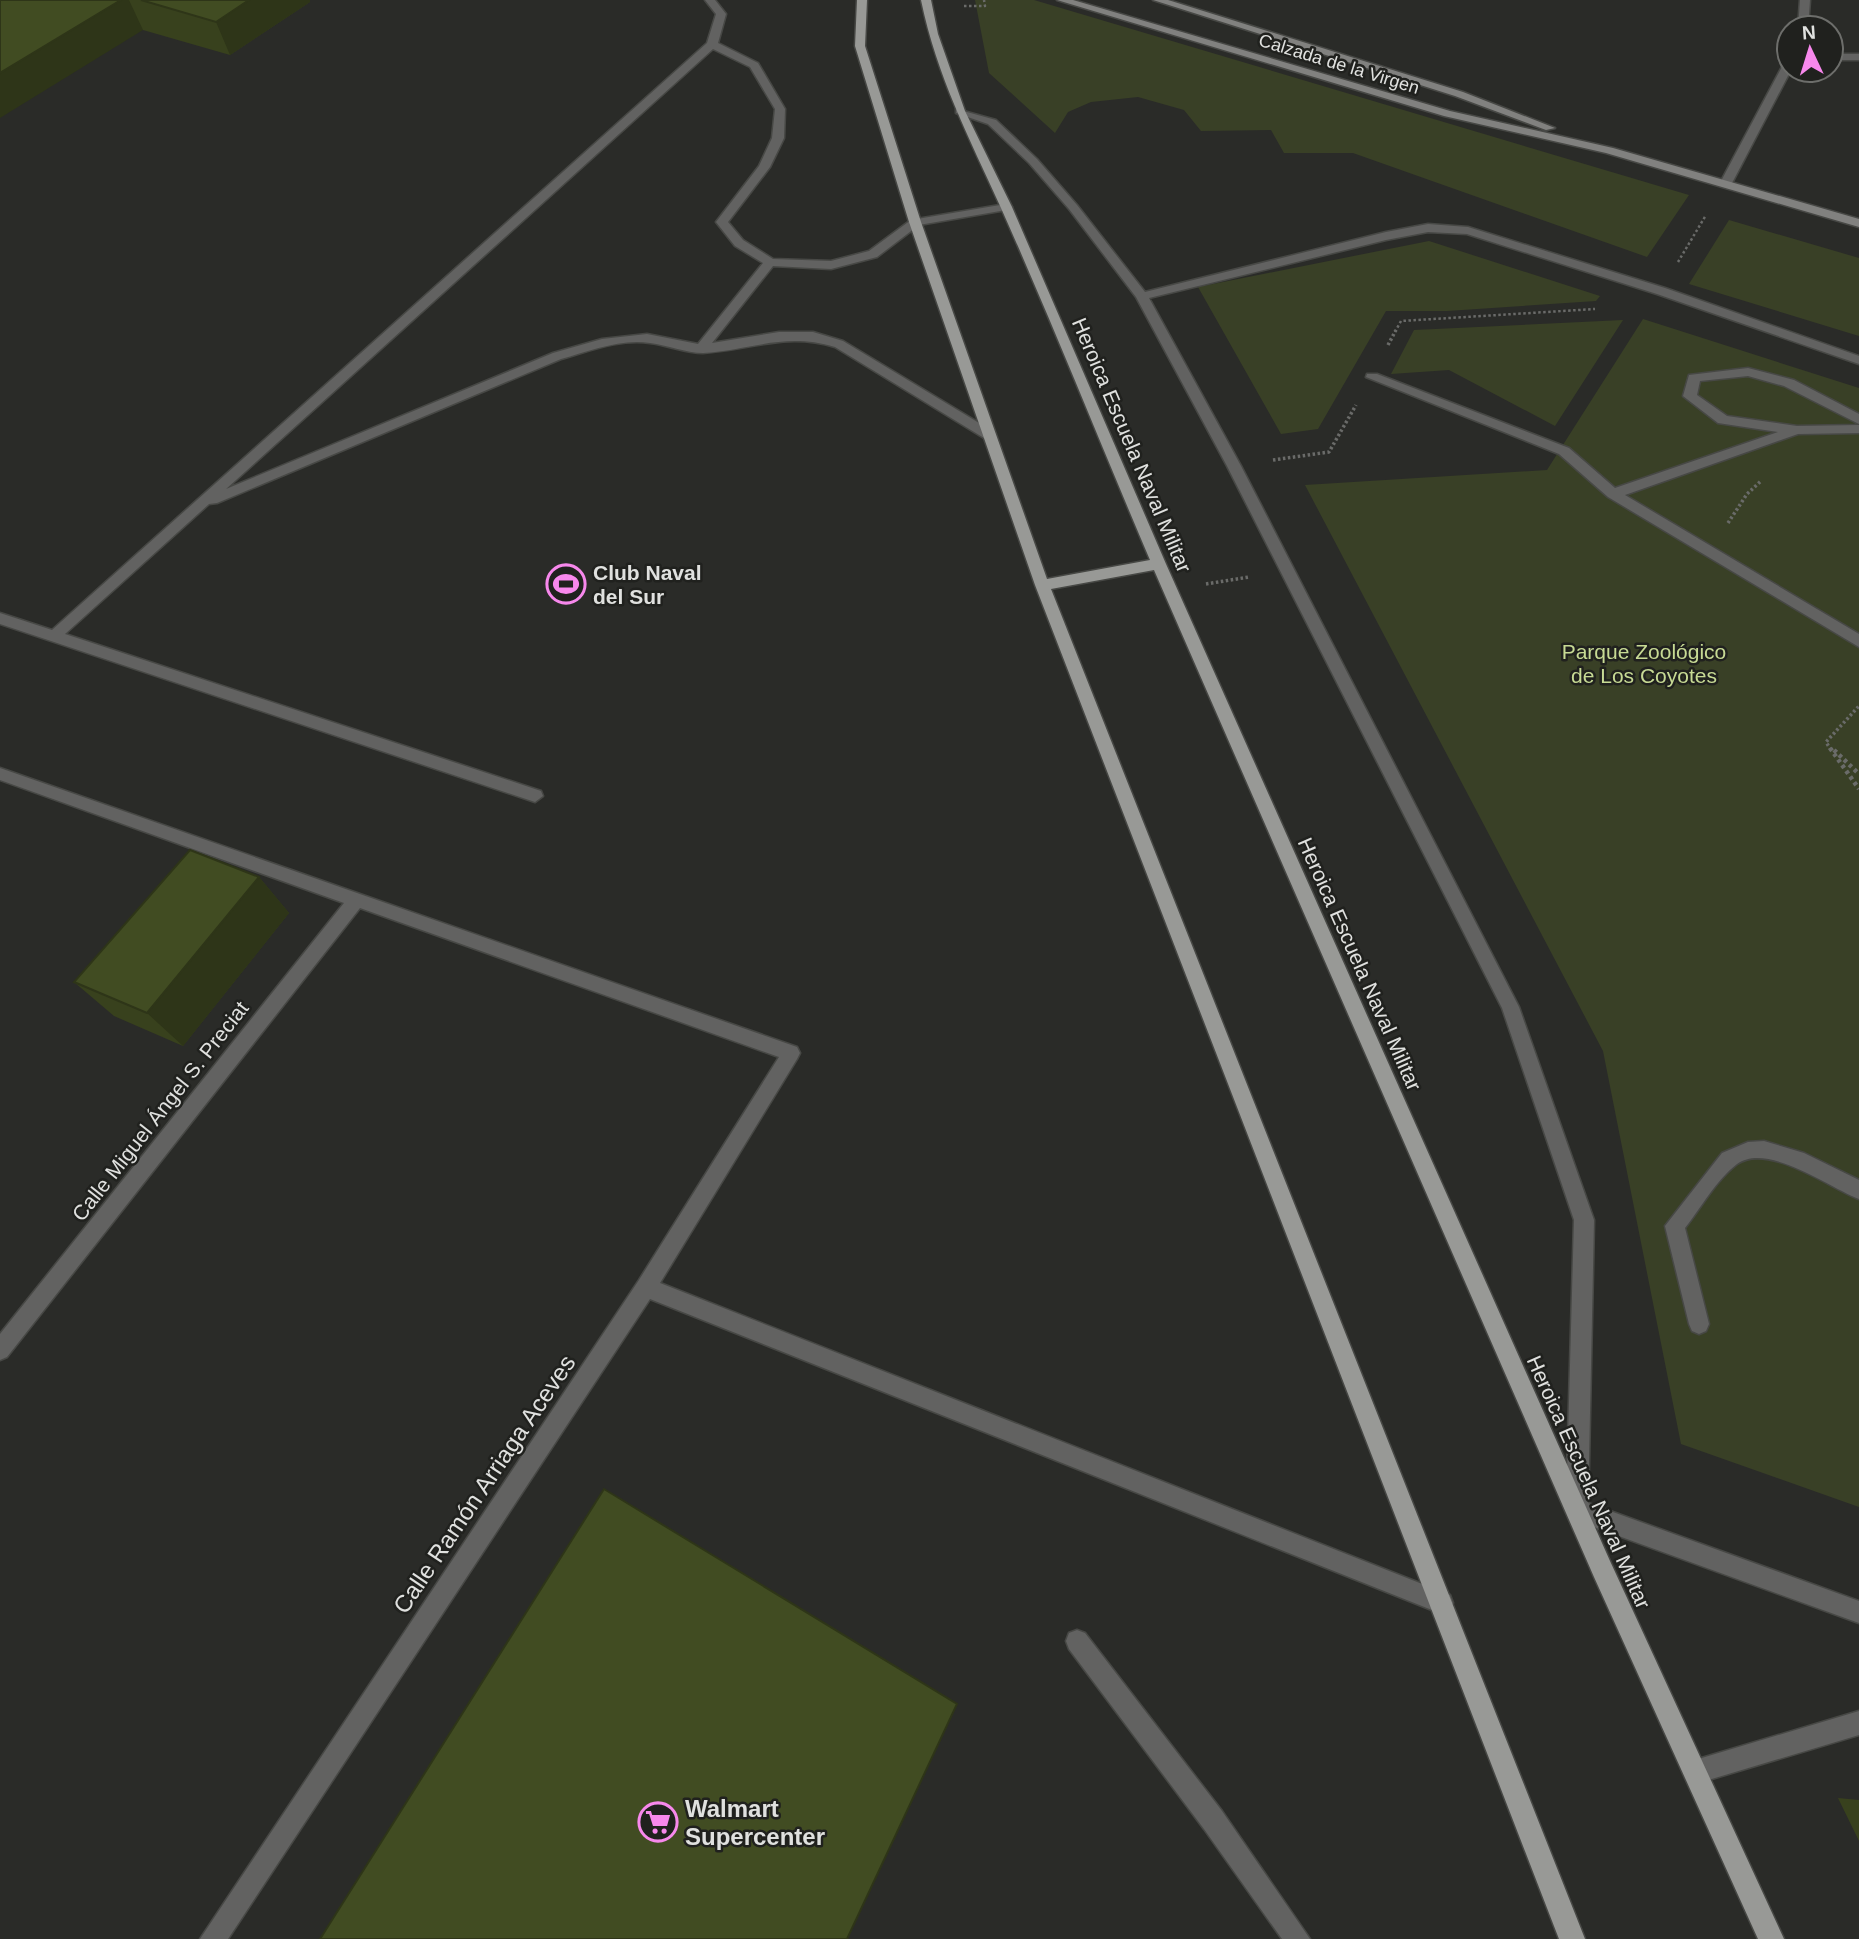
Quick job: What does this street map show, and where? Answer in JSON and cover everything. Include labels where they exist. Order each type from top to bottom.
[{"type":"main road","points":[[862,0],[860,46],[915,222],[1042,585],[1572,1939]]},
{"type":"main road","name":"Heroica Escuela Naval Militar","points":[[926,0],[933,34],[960,111],[1006,207],[1158,564],[1770,1939]]},
{"type":"main road","name":"Calzada de la Virgen","points":[[1062,0],[1448,114],[1609,150],[1859,223]]},
{"type":"main road","name":"Calzada de la Virgen","points":[[1158,0],[1459,93],[1609,150]]},
{"type":"main road","points":[[1042,585],[1158,564]]},
{"type":"street","points":[[55,635],[712,44],[721,14],[710,0]]},
{"type":"street","points":[[712,44],[754,65],[780,109],[778,138],[764,167],[722,222],[739,243],[770,262],[831,265],[873,254],[915,222],[1006,207]]},
{"type":"street","points":[[1726,183],[1778,84]]},
{"type":"street","points":[[960,111],[992,122],[1033,161],[1073,207],[1142,296],[1234,466],[1510,1007],[1584,1220],[1577,1510],[1859,1612]]},
{"type":"street","points":[[1142,296],[1386,236],[1428,228],[1468,231],[1661,291],[1859,360]]},
{"type":"street","points":[[701,349],[770,262]]},
{"type":"street","points":[[199,506],[557,356],[602,343],[648,338],[701,349],[779,336],[813,336],[839,344],[989,435]]},
{"type":"street","points":[[1859,420],[1789,383],[1748,372],[1694,378],[1690,396],[1723,420],[1797,430],[1859,429]]},
{"type":"street","points":[[1372,377],[1564,451],[1613,494],[1709,554],[1859,640]]},
{"type":"street","points":[[1613,494],[1797,430]]},
{"type":"street","points":[[0,618],[534,796]]},
{"type":"street","points":[[1,775],[356,900]]},
{"type":"street","name":"Calle Ramón Arriaga Aceves","points":[[214,1939],[646,1287],[791,1053],[356,900]]},
{"type":"street","name":"Calle Miguel Ángel S. Preciat","points":[[0,1350],[356,900]]},
{"type":"street","points":[[1699,1324],[1675,1226],[1732,1156],[1755,1148],[1791,1157],[1859,1190]]},
{"type":"street","points":[[646,1287],[1442,1603]]},
{"type":"street","points":[[1077,1641],[1213,1820],[1297,1939]]},
{"type":"street","points":[[1695,1772],[1859,1723]]},
{"type":"path","points":[[984,0],[985,6]]},
{"type":"path","points":[[1234,466],[1329,452],[1401,321],[1622,308],[1661,291],[1726,183]]},
{"type":"path","points":[[1709,554],[1747,494],[1764,478]]},
{"type":"path","points":[[1826,742],[1859,706]]},
{"type":"path","points":[[1826,742],[1859,774]]},
{"type":"path","points":[[1826,742],[1859,789]]},
{"type":"green space","points":[[975,0],[1034,0],[1689,195],[1647,257],[1353,153],[1284,153],[1271,130],[1201,131],[1184,110],[1138,97],[1091,102],[1068,112],[1055,133],[989,73]]},
{"type":"green space","points":[[1729,220],[1859,258],[1859,336],[1689,284]]},
{"type":"green space","points":[[1429,241],[1600,296],[1596,301],[1447,311],[1386,311],[1318,429],[1281,434],[1198,287]]},
{"type":"green space","name":"Parque Zoológico de Los Coyotes","points":[[1643,319],[1859,388],[1859,1507],[1681,1444],[1603,1051],[1305,485],[1547,470]]},
{"type":"green space","points":[[1623,320],[1555,426],[1449,370],[1391,374],[1414,330]]},
{"type":"building","points":[[0,0],[121,0],[0,73]]},
{"type":"building","points":[[141,0],[249,0],[216,22]]},
{"type":"building","points":[[190,850],[259,877],[147,1013],[74,982]]},
{"type":"building","name":"Walmart Supercenter","points":[[604,1489],[957,1704],[847,1939],[320,1939]]},
{"type":"place","name":"Club Naval del Sur","points":[[566,584]]},
{"type":"place","name":"Walmart Supercenter","points":[[658,1822]]}]
